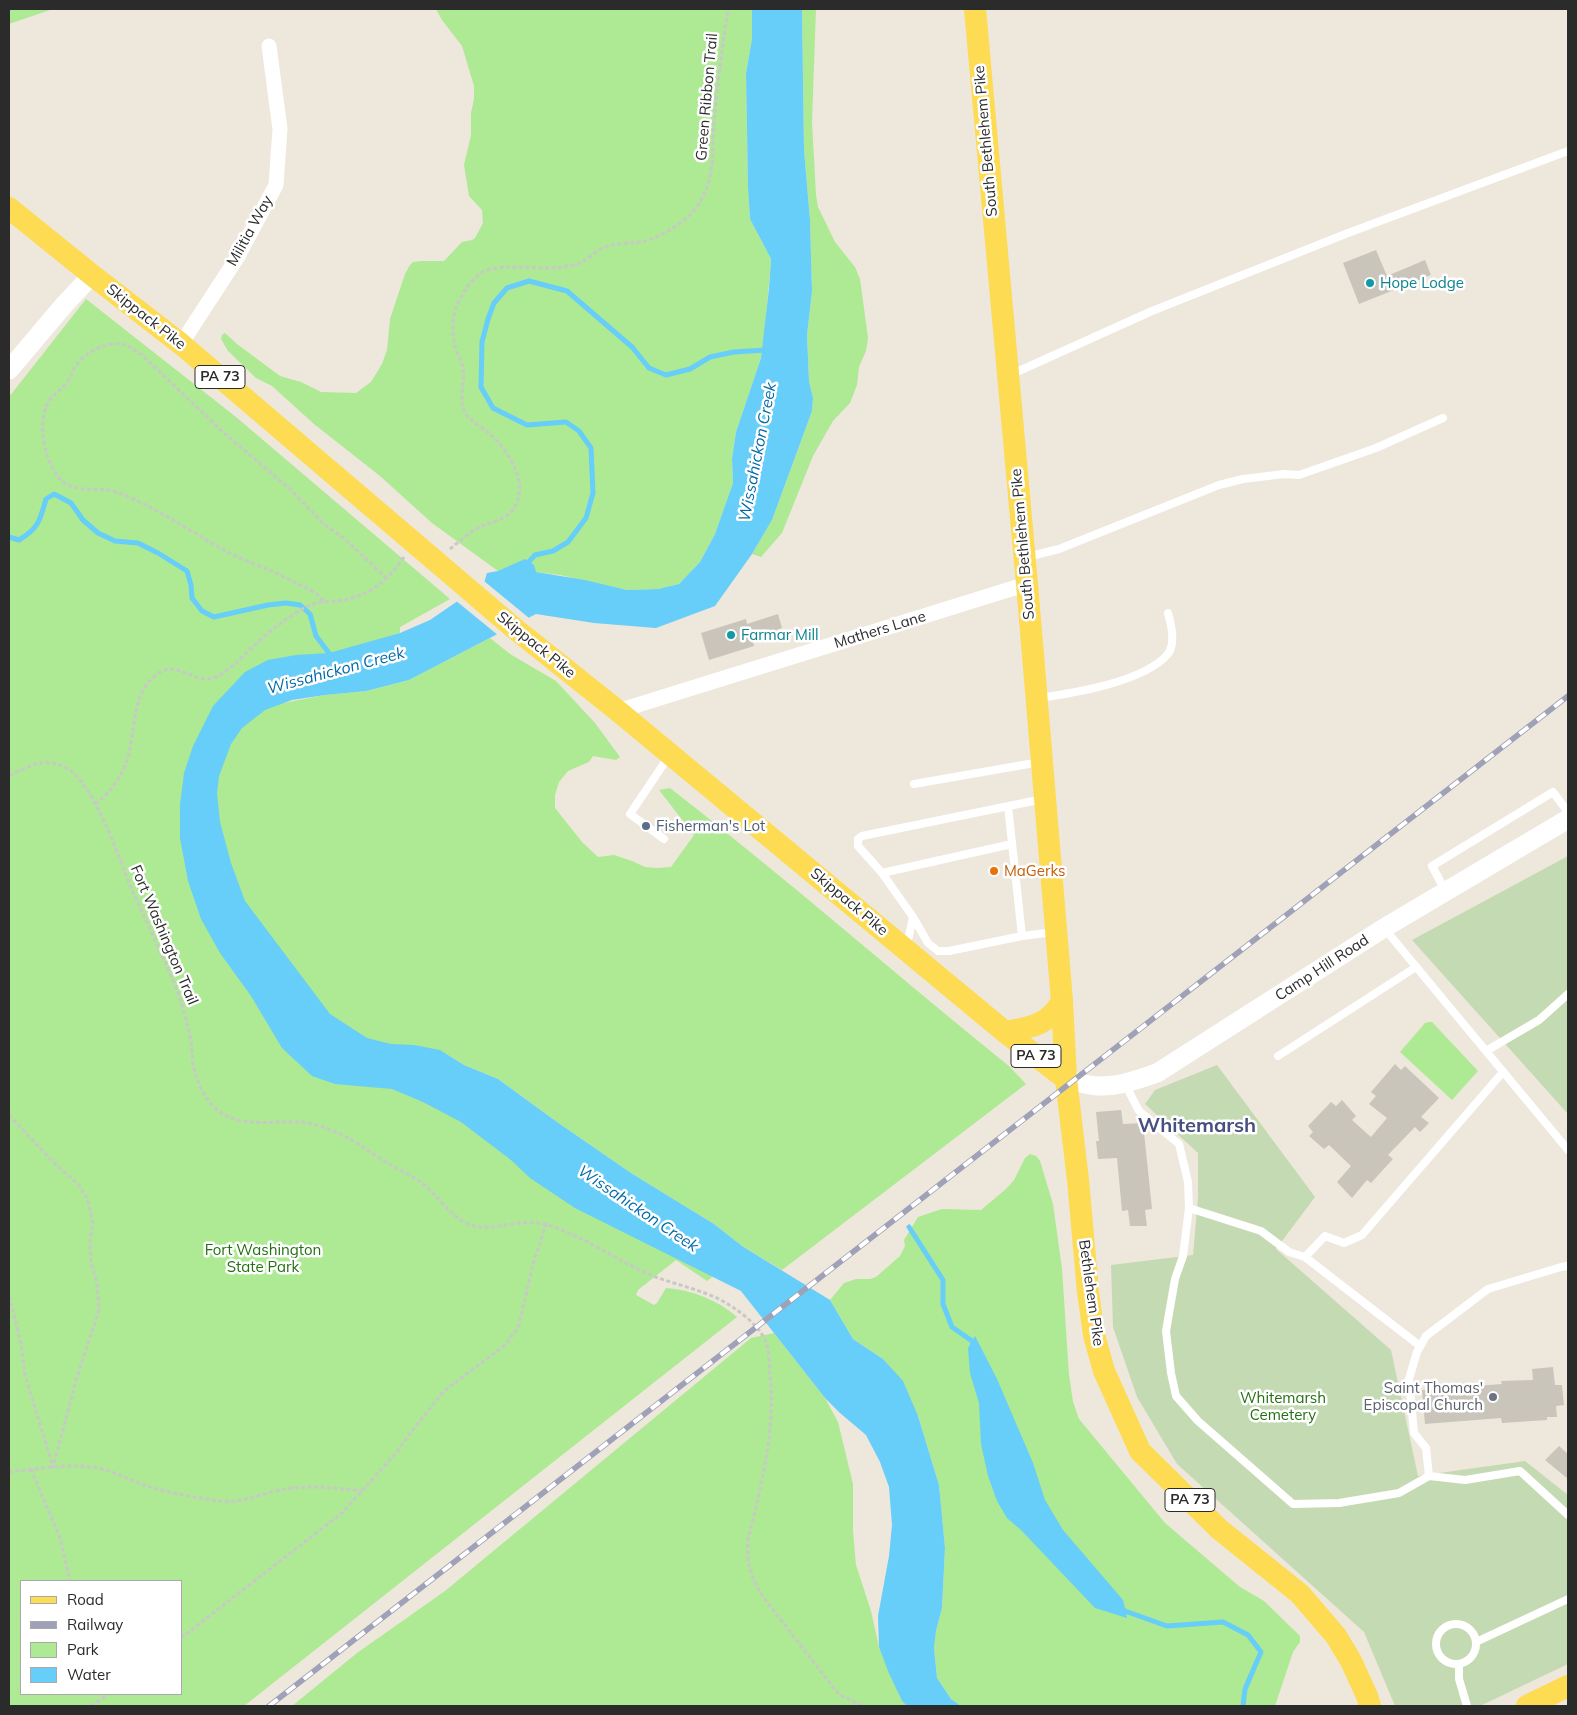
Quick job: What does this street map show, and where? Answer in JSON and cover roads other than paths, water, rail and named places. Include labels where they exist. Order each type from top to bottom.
[{"type":"main road","name":"South Bethlehem Pike","points":[[975,9],[1037,698],[1062,1001],[1066,1079]]},
{"type":"main road","name":"Skippack Pike","points":[[9,208],[181,344],[514,628],[1005,1032],[1066,1079]]},
{"type":"main road","points":[[1005,1032],[1044,1022],[1055,1014],[1062,1001]]},
{"type":"main road","name":"Bethlehem Pike","points":[[1066,1079],[1094,1335],[1104,1371],[1140,1451],[1219,1529],[1294,1589],[1306,1601],[1336,1636],[1355,1670],[1370,1706]]},
{"type":"main road","points":[[1527,1706],[1568,1686]]},
{"type":"street","name":"Militia Way","points":[[181,344],[236,258],[276,185],[280,129],[269,46]]},
{"type":"street","points":[[9,370],[92,275]]},
{"type":"street","name":"Mathers Lane","points":[[618,712],[1027,584]]},
{"type":"street","name":"Camp Hill Road","points":[[1066,1079],[1095,1086],[1124,1084],[1157,1073],[1384,928],[1568,819]]},
{"type":"lane","points":[[1008,376],[1170,304],[1348,232],[1449,197],[1568,151]]},
{"type":"lane","points":[[1025,557],[1059,549],[1219,486],[1242,479],[1284,474],[1299,475],[1318,469],[1376,448],[1443,418]]},
{"type":"lane","points":[[1037,698],[1069,694],[1122,680],[1151,667],[1169,653],[1172,642],[1168,613]]},
{"type":"lane","points":[[664,839],[630,814],[670,755]]},
{"type":"lane","points":[[914,784],[1042,761]]},
{"type":"lane","points":[[1446,892],[1432,866],[1553,792],[1568,812]]},
{"type":"lane","points":[[1045,799],[862,836],[858,839],[858,846],[882,873],[913,917],[928,943],[938,951],[949,951],[1022,936],[1056,932]]},
{"type":"lane","points":[[1008,806],[1022,936]]},
{"type":"lane","points":[[882,873],[1012,844]]},
{"type":"lane","points":[[906,950],[913,917]]},
{"type":"lane","points":[[1384,928],[1568,1150]]},
{"type":"lane","points":[[1278,1056],[1416,967]]},
{"type":"lane","points":[[1486,1051],[1539,1020],[1568,994]]},
{"type":"lane","points":[[1305,1258],[1325,1236],[1344,1244],[1362,1235],[1503,1072]]},
{"type":"lane","points":[[1124,1084],[1140,1111],[1179,1144],[1188,1182],[1188,1208],[1183,1256],[1174,1279],[1166,1331],[1176,1396],[1198,1421],[1293,1504],[1339,1503],[1399,1493],[1429,1476],[1465,1480],[1520,1471],[1568,1515]]},
{"type":"lane","points":[[1188,1208],[1261,1231],[1289,1252],[1305,1258],[1420,1346]]},
{"type":"lane","points":[[1429,1476],[1426,1448],[1414,1433],[1409,1379],[1417,1352],[1426,1336],[1488,1289],[1568,1266]]},
{"type":"lane","points":[[1476,1642],[1568,1599]]},
{"type":"lane","points":[[1458,1624],[1470,1630],[1476,1642],[1476,1648],[1470,1658],[1459,1664],[1446,1662],[1437,1652],[1437,1638],[1440,1632],[1445,1628],[1458,1624]]},
{"type":"lane","points":[[1459,1664],[1459,1679],[1467,1706]]},
{"type":"water","name":"Wissahickon Creek","points":[[752,9],[802,9],[804,150],[810,220],[812,291],[807,335],[809,381],[813,398],[812,411],[772,520],[752,554],[715,606],[656,628],[594,623],[536,614],[409,680],[366,691],[292,700],[265,710],[242,728],[231,744],[219,776],[217,793],[220,822],[231,863],[245,901],[330,1014],[367,1038],[391,1044],[414,1045],[440,1050],[464,1065],[498,1079],[631,1173],[714,1224],[742,1246],[830,1300],[853,1339],[883,1359],[903,1381],[918,1416],[939,1485],[945,1548],[942,1608],[934,1648],[937,1678],[951,1699],[961,1706],[907,1706],[902,1701],[879,1647],[878,1616],[889,1556],[892,1525],[889,1487],[880,1462],[866,1435],[825,1398],[741,1291],[575,1208],[530,1178],[511,1160],[461,1122],[423,1102],[392,1089],[335,1084],[312,1076],[282,1048],[251,996],[220,953],[201,919],[188,881],[180,838],[180,805],[184,773],[193,746],[213,706],[245,672],[268,660],[296,655],[329,653],[400,633],[430,620],[484,583],[487,573],[498,571],[525,559],[534,565],[536,572],[585,580],[627,590],[658,589],[679,584],[700,562],[715,534],[733,483],[732,459],[736,432],[761,358],[769,288],[771,259],[750,219],[748,188],[746,73],[752,39]]},
{"type":"water","points":[[975,1336],[997,1379],[1033,1463],[1045,1500],[1063,1530],[1123,1600],[1127,1618],[1095,1608],[1021,1530],[1007,1518],[997,1501],[988,1476],[981,1444],[979,1403],[970,1373],[968,1348]]},
{"type":"waterway","points":[[525,566],[535,555],[553,551],[568,542],[586,518],[593,493],[591,448],[579,431],[566,422],[527,425],[493,408],[481,387],[482,342],[488,319],[494,303],[507,288],[529,281],[567,291],[632,347],[649,368],[666,375],[690,369],[710,357],[734,352],[766,350]]},
{"type":"waterway","name":"Wissahickon Creek","points":[[9,537],[19,540],[31,531],[38,523],[46,499],[54,494],[71,503],[83,520],[98,533],[115,541],[138,543],[187,571],[192,598],[202,611],[214,617],[268,605],[286,603],[300,605],[310,614],[316,636],[332,657]]},
{"type":"waterway","points":[[909,1227],[943,1280],[943,1304],[952,1327],[972,1341],[974,1346]]},
{"type":"waterway","points":[[1120,1607],[1125,1611],[1167,1626],[1223,1622],[1248,1635],[1261,1652],[1245,1689],[1243,1706]]},
{"type":"railway","points":[[269,1706],[1568,696]]},
{"type":"place","name":"Hope Lodge","points":[[1370,283]]},
{"type":"place","name":"Farmar Mill","points":[[731,635]]},
{"type":"place","name":"Fisherman's Lot","points":[[646,826]]},
{"type":"place","name":"MaGerks","points":[[994,871]]},
{"type":"place","name":"Saint Thomas' Episcopal Church","points":[[1493,1397]]},
{"type":"district","name":"Whitemarsh","points":[[1197,1126]]},
{"type":"park label","name":"Fort Washington State Park","points":[[263,1258]]},
{"type":"park label","name":"Whitemarsh Cemetery","points":[[1283,1406]]}]
